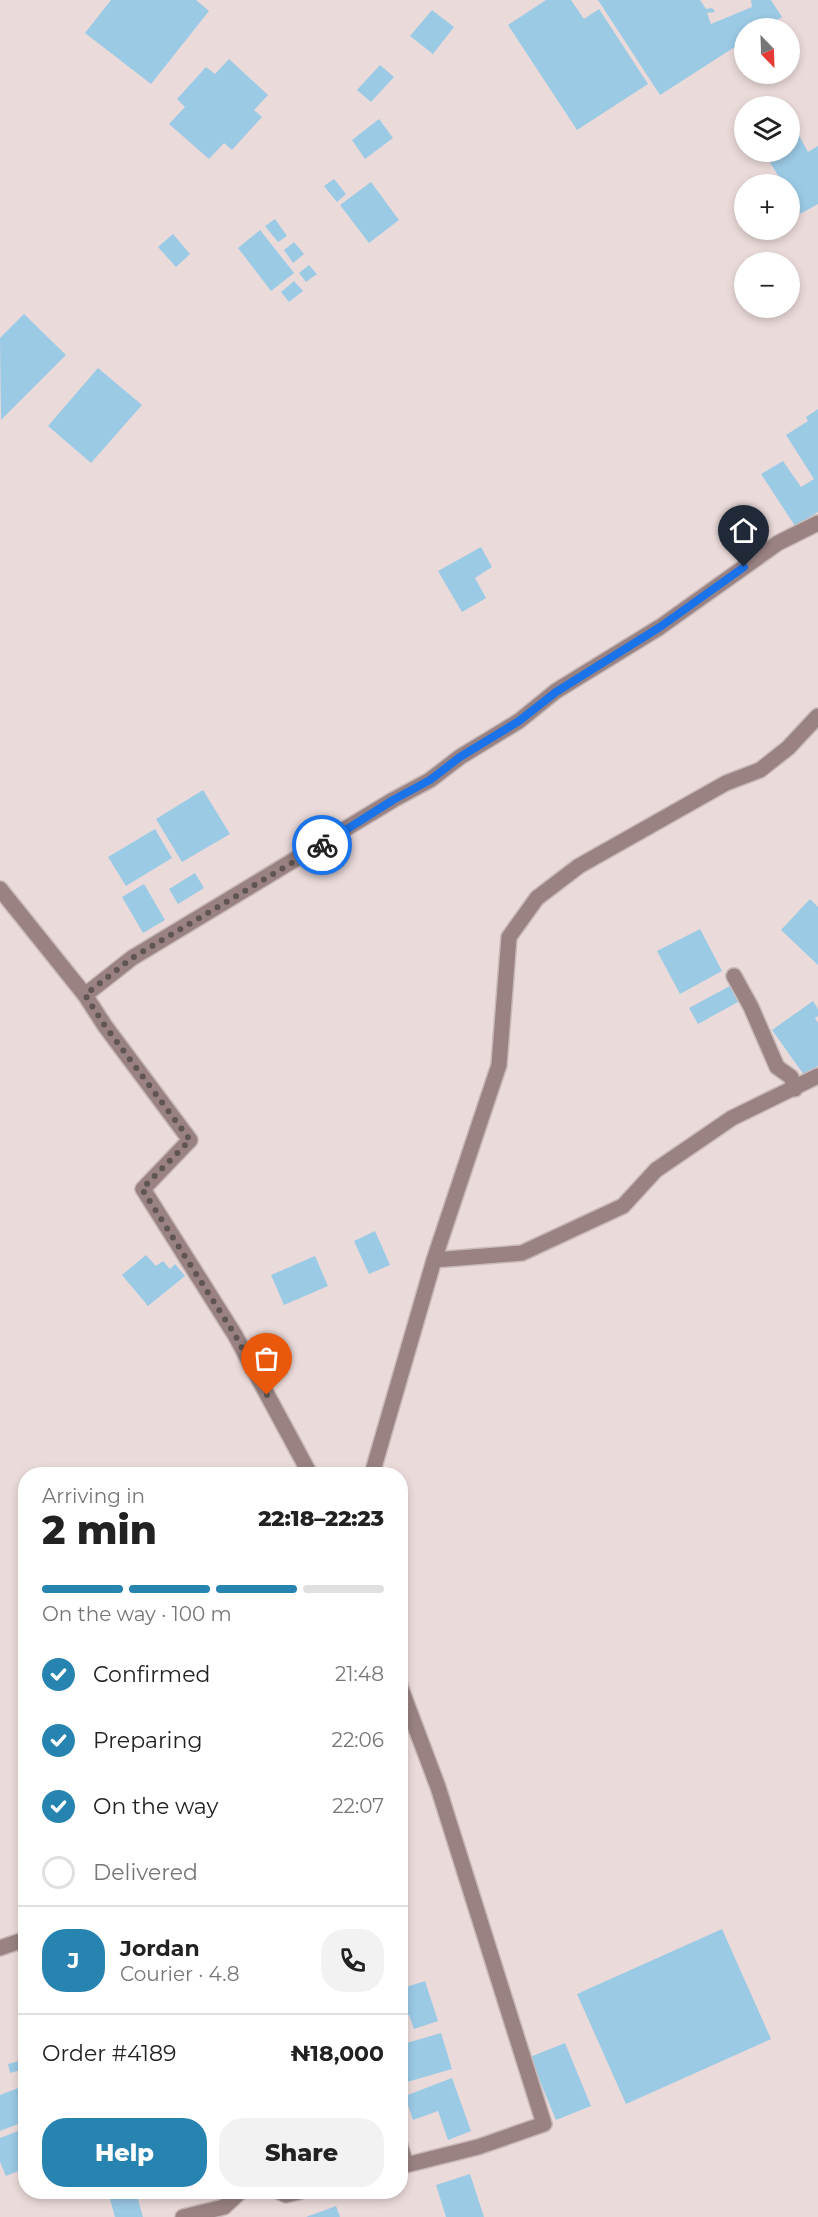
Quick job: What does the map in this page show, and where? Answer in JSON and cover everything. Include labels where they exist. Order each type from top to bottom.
[{"type":"street","points":[[85,995],[132,958],[393,800],[430,780],[556,692],[660,627],[778,543],[818,523]]},
{"type":"street","points":[[374,1467],[434,1260],[499,1065],[509,937],[537,898],[579,866],[726,783],[760,770],[788,748],[818,716]]},
{"type":"street","points":[[0,889],[85,995],[105,1026],[190,1140],[142,1189],[235,1335],[306,1467]]},
{"type":"street","points":[[734,976],[751,1007],[777,1067],[791,1077],[795,1089]]},
{"type":"street","points":[[434,1260],[522,1253],[623,1206],[656,1170],[732,1118],[818,1076]]},
{"type":"street","points":[[408,1707],[438,1787],[544,2124],[478,2147],[408,2164]]},
{"type":"street","points":[[0,1948],[18,1942]]},
{"type":"street","points":[[183,2217],[224,2207],[233,2199]]},
{"type":"building","points":[[111,0],[196,0],[209,11],[151,84],[85,33]]},
{"type":"building","points":[[546,0],[571,0],[584,19],[599,9],[648,84],[577,130],[508,25]]},
{"type":"building","points":[[598,0],[700,0],[706,9],[712,8],[715,12],[707,13],[711,24],[752,7],[751,0],[771,0],[782,17],[734,18],[734,47],[660,95]]},
{"type":"building","points":[[432,10],[454,27],[433,54],[410,36]]},
{"type":"building","points":[[229,59],[268,95],[254,110],[262,117],[232,150],[224,143],[209,159],[169,124],[185,107],[177,99],[206,67],[215,74]]},
{"type":"building","points":[[380,65],[394,77],[371,102],[357,90]]},
{"type":"building","points":[[379,119],[393,138],[365,159],[352,140]]},
{"type":"building","points":[[800,137],[808,152],[818,146],[818,204],[800,214],[800,174],[777,174],[770,162],[800,162]]},
{"type":"building","points":[[334,179],[346,194],[337,202],[324,186]]},
{"type":"building","points":[[371,182],[399,220],[369,243],[340,205]]},
{"type":"building","points":[[275,219],[287,236],[278,242],[265,226]]},
{"type":"building","points":[[260,230],[294,273],[271,291],[238,248]]},
{"type":"building","points":[[173,234],[190,254],[176,267],[158,247]]},
{"type":"building","points":[[294,242],[304,254],[293,263],[284,250]]},
{"type":"building","points":[[309,265],[317,274],[306,282],[299,273]]},
{"type":"building","points":[[294,281],[303,291],[289,302],[281,292]]},
{"type":"building","points":[[24,314],[66,355],[1,420],[0,338]]},
{"type":"building","points":[[98,368],[142,405],[91,463],[48,426]]},
{"type":"building","points":[[818,409],[818,512],[795,526],[761,474],[783,461],[801,487],[814,479],[786,435],[808,421],[806,417]]},
{"type":"building","points":[[481,547],[492,567],[475,578],[486,598],[462,612],[438,571]]},
{"type":"building","points":[[203,790],[230,834],[182,862],[156,819]]},
{"type":"building","points":[[155,829],[172,858],[126,886],[108,857]]},
{"type":"building","points":[[195,873],[204,888],[178,904],[169,889]]},
{"type":"building","points":[[144,884],[165,920],[143,933],[122,897]]},
{"type":"building","points":[[810,899],[818,907],[818,965],[781,930]]},
{"type":"building","points":[[700,929],[722,971],[680,994],[657,951]]},
{"type":"building","points":[[730,986],[738,1002],[698,1024],[689,1008]]},
{"type":"building","points":[[813,1001],[818,1009],[818,1016],[815,1018],[818,1023],[818,1066],[804,1075],[772,1030]]},
{"type":"building","points":[[375,1231],[390,1265],[369,1274],[354,1241]]},
{"type":"building","points":[[146,1255],[156,1266],[163,1261],[170,1269],[175,1264],[185,1276],[148,1306],[122,1275]]},
{"type":"building","points":[[315,1256],[328,1286],[284,1305],[271,1275]]},
{"type":"building","points":[[722,1929],[771,2039],[626,2104],[577,1994]]},
{"type":"building","points":[[425,1981],[438,2021],[414,2029],[408,2015],[408,1986]]},
{"type":"building","points":[[441,2033],[452,2069],[408,2082],[408,2043]]},
{"type":"building","points":[[565,2043],[591,2106],[556,2120],[530,2057]]},
{"type":"building","points":[[18,2061],[18,2071],[10,2073],[8,2064]]},
{"type":"building","points":[[452,2078],[471,2131],[448,2140],[438,2111],[413,2120],[408,2105],[408,2095]]},
{"type":"building","points":[[18,2088],[18,2124],[0,2131],[0,2095]]},
{"type":"building","points":[[18,2131],[18,2171],[6,2176],[0,2162],[0,2138]]},
{"type":"building","points":[[470,2174],[484,2217],[446,2217],[436,2185]]},
{"type":"building","points":[[110,2199],[138,2199],[143,2217],[115,2217]]},
{"type":"building","points":[[336,2206],[340,2217],[306,2217]]},
{"type":"way so far","points":[[267,1395],[235,1335],[142,1189],[190,1140],[105,1026],[85,995],[132,958],[180,931],[266,876],[322,845]]},
{"type":"route","points":[[322,845],[393,800],[430,780],[460,757],[519,721],[556,692],[660,627],[744,567]]}]
